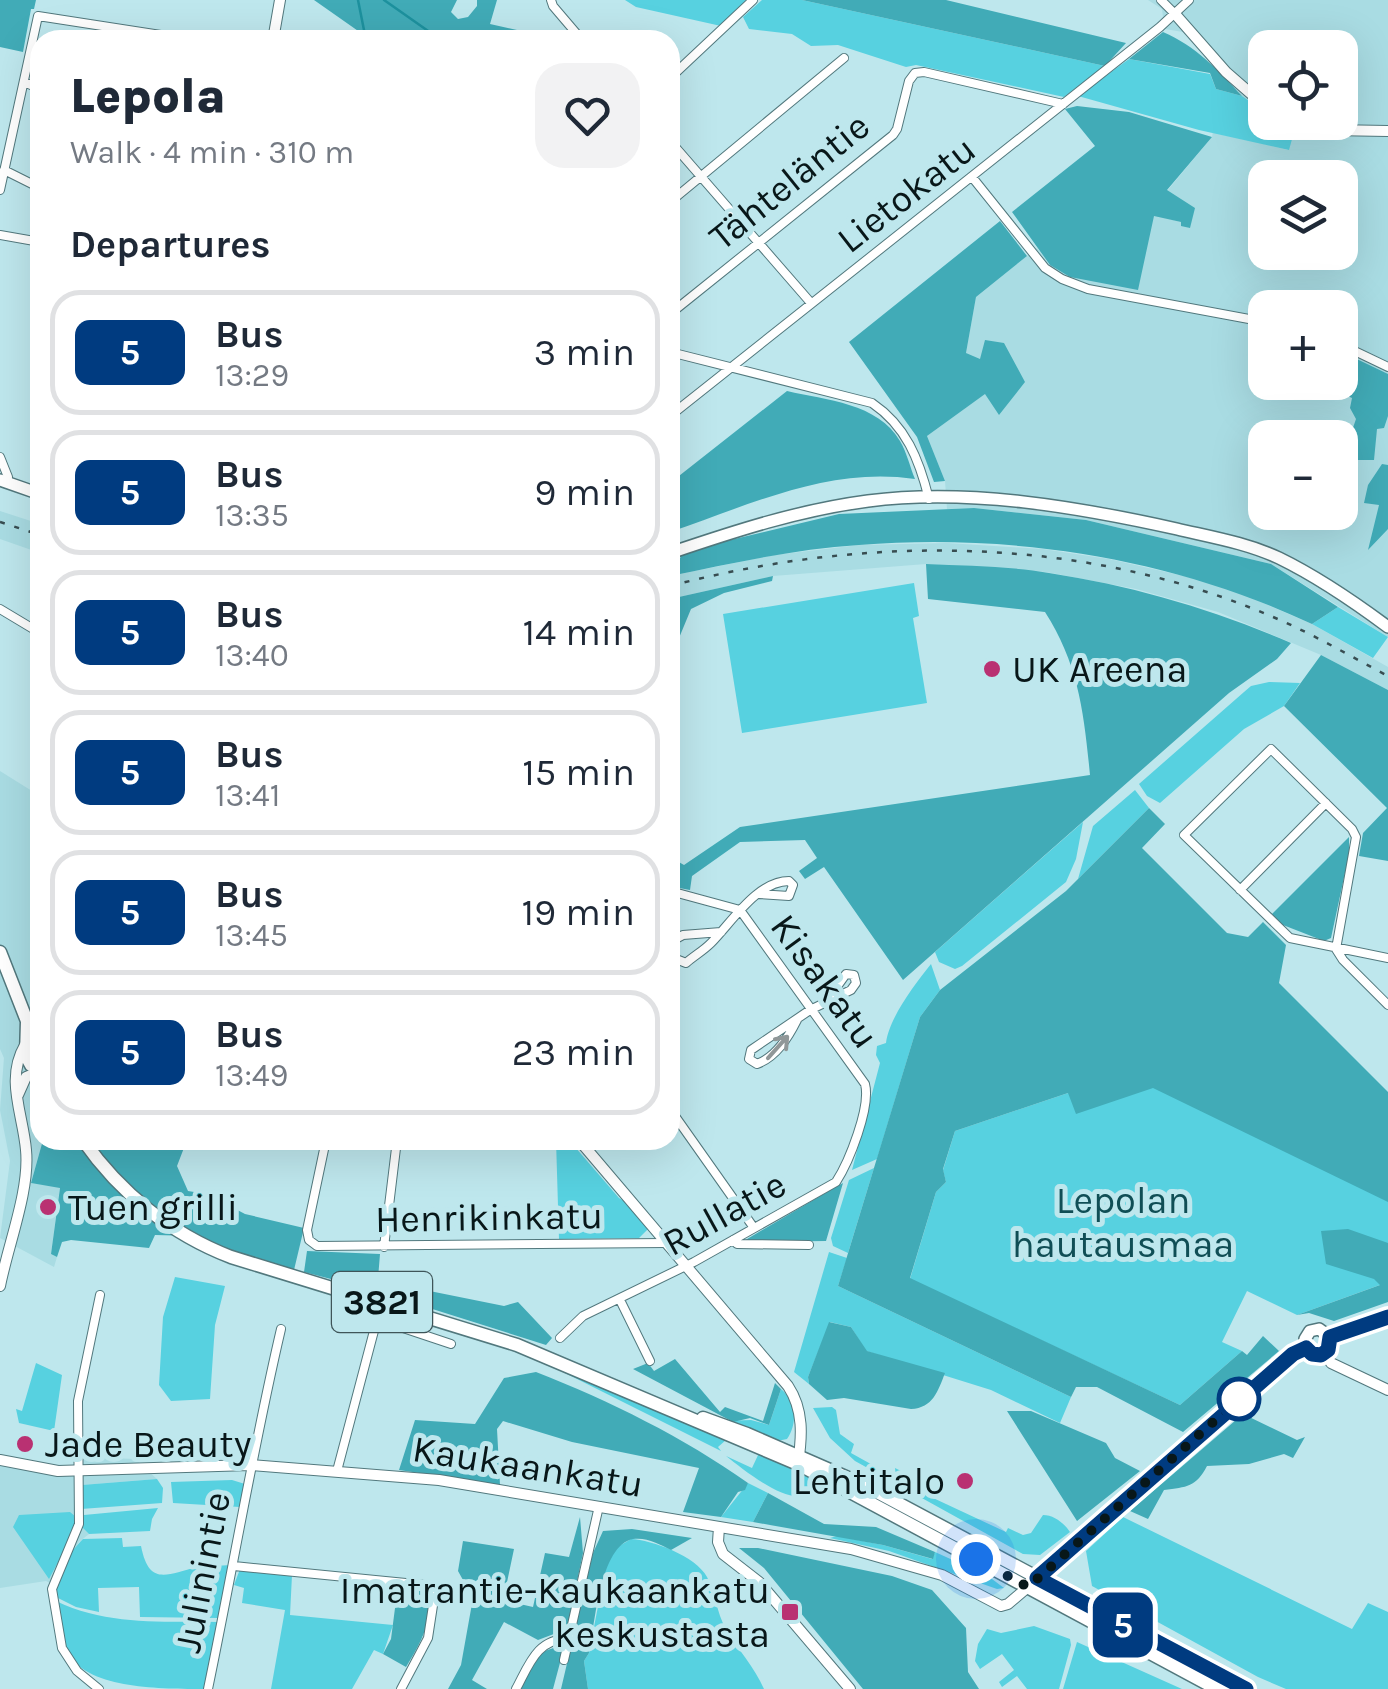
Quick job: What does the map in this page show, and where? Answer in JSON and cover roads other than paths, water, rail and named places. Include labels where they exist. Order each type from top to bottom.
[{"type":"main road","points":[[4,482],[30,491]]},
{"type":"main road","points":[[680,550],[752,525],[829,507],[872,500],[984,499],[1089,511],[1227,540],[1276,557],[1338,590],[1386,622]]},
{"type":"main road","points":[[0,944],[30,1006]]},
{"type":"main road","points":[[0,952],[28,1022],[26,1043],[30,1063]]},
{"type":"main road","points":[[26,1043],[30,1038]]},
{"type":"main road","name":"3821","points":[[94,1150],[152,1214],[215,1251],[482,1332],[676,1411],[713,1430],[799,1460],[1032,1583],[1246,1689]]},
{"type":"main road","points":[[1330,1337],[1388,1317]]},
{"type":"main road","points":[[1314,1329],[1324,1330],[1330,1337],[1325,1353],[1312,1354],[1306,1348],[1306,1335],[1314,1329]]},
{"type":"main road","points":[[1032,1583],[1252,1387],[1306,1348]]},
{"type":"main road","name":"3821","points":[[1032,1583],[1217,1689]]},
{"type":"street","points":[[275,30],[280,0]]},
{"type":"street","points":[[551,0],[573,30]]},
{"type":"street","points":[[680,69],[753,0]]},
{"type":"street","points":[[1161,0],[1248,91]]},
{"type":"street","name":"Lietokatu","points":[[680,408],[1190,0]]},
{"type":"street","points":[[35,30],[38,16],[114,30]]},
{"type":"street","points":[[0,190],[30,54]]},
{"type":"street","points":[[680,194],[844,58]]},
{"type":"street","name":"Tähteläntie","points":[[680,306],[892,135],[915,73],[1063,104]]},
{"type":"street","points":[[24,82],[30,85]]},
{"type":"street","points":[[1358,130],[1388,131]]},
{"type":"street","points":[[680,152],[811,304]]},
{"type":"street","points":[[4,170],[30,183]]},
{"type":"street","points":[[972,177],[1045,268],[1062,280],[1088,289],[1248,319]]},
{"type":"street","points":[[0,235],[30,240]]},
{"type":"street","points":[[1358,353],[1388,367]]},
{"type":"street","points":[[680,354],[872,402],[890,415],[908,438],[928,498]]},
{"type":"street","points":[[0,457],[8,477],[4,482]]},
{"type":"street","points":[[0,610],[30,628]]},
{"type":"street","points":[[1388,958],[1336,949],[1290,938],[1184,834],[1271,749],[1356,837],[1336,949],[1388,1005]]},
{"type":"street","points":[[1240,890],[1326,803]]},
{"type":"street","name":"Kisakatu","points":[[680,894],[740,910],[865,1084],[868,1096]]},
{"type":"street","points":[[680,961],[686,963],[760,894]]},
{"type":"street","points":[[680,938],[721,932]]},
{"type":"street","points":[[798,1020],[768,1059],[757,1064],[748,1059],[751,1050],[826,1002]]},
{"type":"street","points":[[0,1286],[28,1168],[15,1078],[26,1043]]},
{"type":"street","points":[[17,1100],[22,1082],[30,1074]]},
{"type":"street","name":"Rullatie","points":[[560,1338],[584,1316],[735,1242],[836,1182],[846,1166],[868,1096]]},
{"type":"street","points":[[680,1123],[754,1228]]},
{"type":"street","name":"Henrikinkatu","points":[[324,1150],[307,1230],[313,1244],[384,1247],[666,1242]]},
{"type":"street","points":[[384,1247],[396,1150]]},
{"type":"street","points":[[588,1150],[796,1398],[800,1415],[799,1460]]},
{"type":"street","points":[[735,1242],[809,1246]]},
{"type":"street","points":[[99,1689],[77,1671],[62,1648],[52,1596],[54,1580],[79,1524],[80,1385],[100,1294]]},
{"type":"street","points":[[620,1300],[650,1361]]},
{"type":"street","points":[[337,1471],[375,1327],[391,1324],[451,1344]]},
{"type":"street","name":"Julinintie","points":[[208,1689],[280,1329]]},
{"type":"street","points":[[1325,1353],[1331,1363],[1388,1390]]},
{"type":"street","name":"Kaukaankatu","points":[[0,1460],[58,1470],[250,1465],[439,1480],[889,1558],[942,1575],[1001,1606],[1032,1583]]},
{"type":"street","points":[[564,1660],[598,1506]]},
{"type":"street","points":[[719,1527],[718,1542],[723,1554],[759,1582],[850,1689]]},
{"type":"street","points":[[234,1566],[426,1585],[434,1598],[428,1638],[401,1689]]},
{"type":"street","points":[[516,1689],[536,1651],[550,1642],[569,1639]]},
{"type":"waterway","points":[[358,0],[364,30]]},
{"type":"waterway","points":[[384,0],[427,30]]},
{"type":"railway","points":[[0,522],[30,532]]},
{"type":"railway","points":[[680,584],[821,557],[898,551],[1051,557],[1126,570],[1201,590],[1273,617],[1388,676]]},
{"type":"place","name":"UK Areena","points":[[992,669]]},
{"type":"place","name":"Tuen grilli","points":[[48,1207]]},
{"type":"place","name":"Jade Beauty","points":[[25,1444]]},
{"type":"place","name":"Lehtitalo","points":[[965,1481]]},
{"type":"place","name":"Imatrantie-Kaukaankatu keskustasta","points":[[790,1612]]},
{"type":"park label","name":"Lepolan hautausmaa","points":[[1123,1222]]}]
